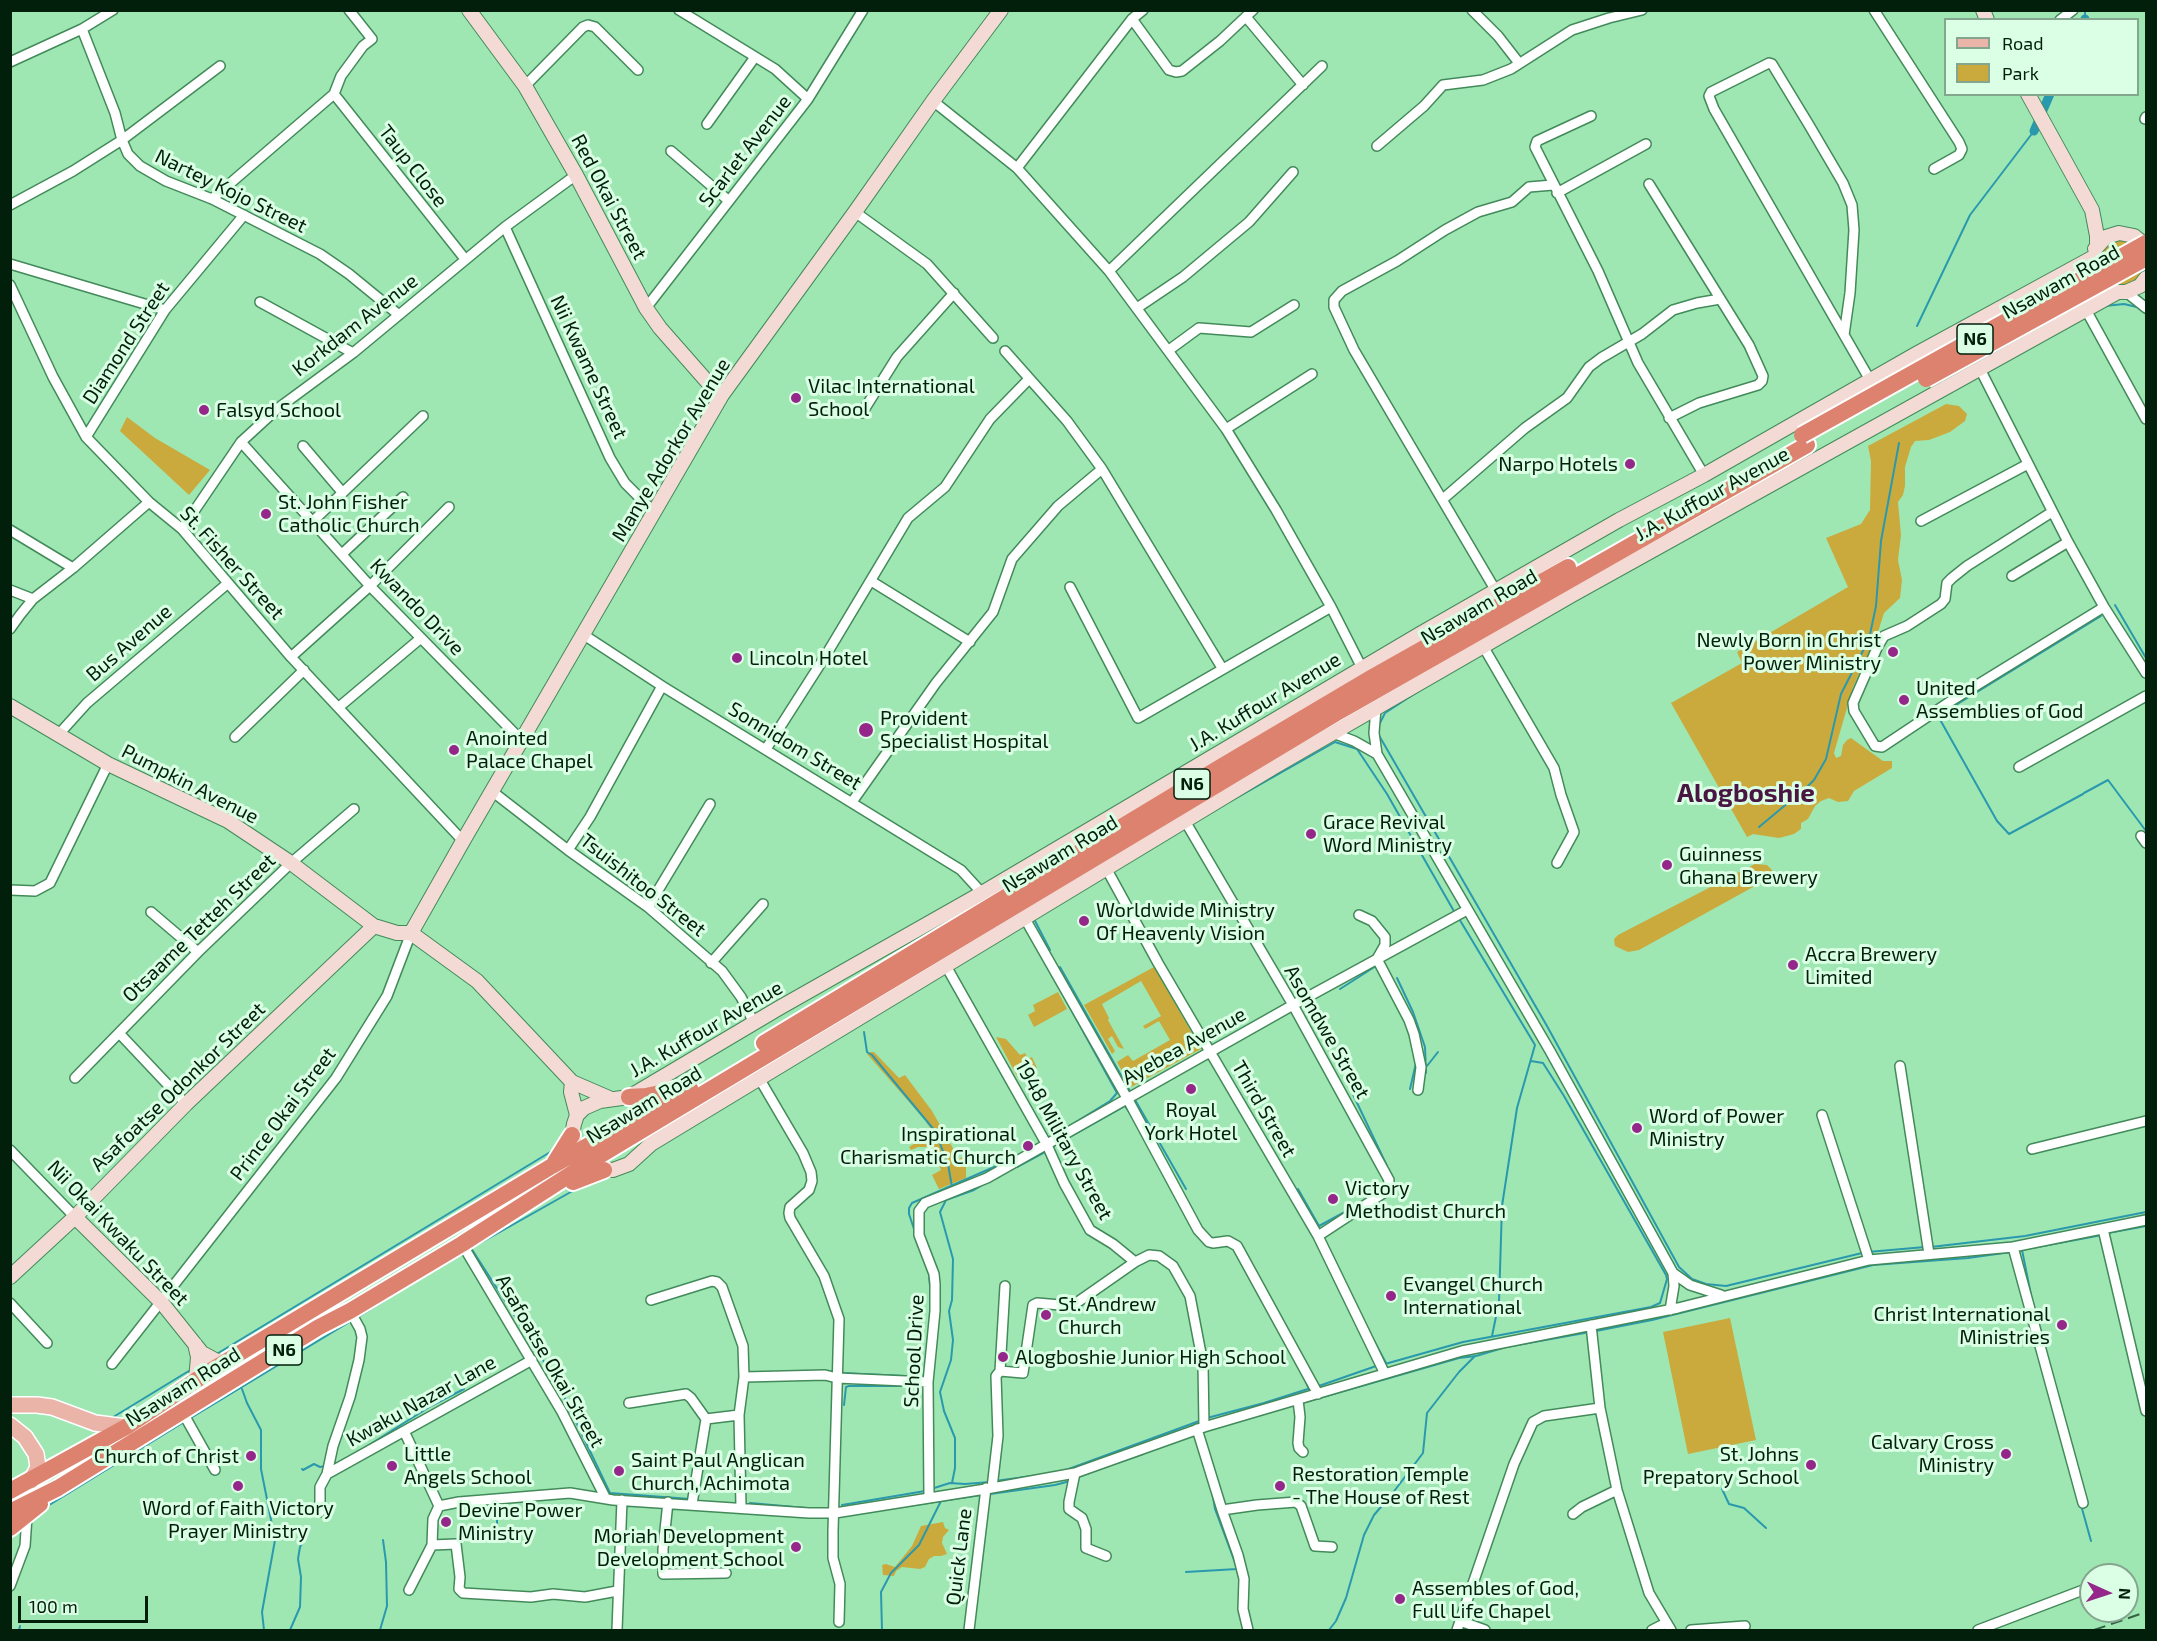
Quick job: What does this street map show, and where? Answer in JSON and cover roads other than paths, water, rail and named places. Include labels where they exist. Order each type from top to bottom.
[{"type":"highway","name":"Nsawam Road","points":[[10,1491],[126,1427],[225,1362],[552,1166],[581,1158],[1804,440],[2140,240]]},
{"type":"highway","name":"Nsawam Road","points":[[10,1512],[58,1488],[319,1327],[462,1244],[510,1213],[581,1158],[699,1083],[1011,892],[1361,684],[1804,440],[2146,258]]},
{"type":"highway","points":[[629,1096],[666,1092],[699,1083]]},
{"type":"highway","points":[[552,1166],[566,1147],[572,1134]]},
{"type":"highway","points":[[510,1213],[533,1204],[579,1179],[604,1170]]},
{"type":"highway","points":[[10,1528],[58,1488]]},
{"type":"main road","name":"Red Okai Street","points":[[469,10],[525,86],[576,175],[646,308],[660,328],[711,387],[722,395]]},
{"type":"main road","name":"Manye Adorkor Avenue","points":[[411,933],[722,395],[933,100],[1001,10]]},
{"type":"main road","points":[[2029,96],[2092,210],[2097,236],[2094,273],[2103,286],[2122,292]]},
{"type":"main road","points":[[2092,210],[2119,233],[2140,240],[2146,249]]},
{"type":"main road","points":[[2140,240],[2146,228]]},
{"type":"main road","name":"J.A. Kuffour Avenue","points":[[577,1115],[592,1104],[609,1098],[629,1096],[982,893],[1362,668],[2094,252],[2106,237],[2119,233]]},
{"type":"main road","name":"J.A. Kuffour Avenue","points":[[604,1170],[629,1164],[651,1144],[1274,766],[1701,522],[2086,310],[2122,292],[2140,286],[2146,278]]},
{"type":"main road","name":"Pumpkin Avenue","points":[[10,706],[108,764],[228,821],[291,863],[374,926],[397,933],[411,933]]},
{"type":"main road","name":"Asafoatse Odonkor Street","points":[[10,1277],[75,1217],[186,1104],[374,926]]},
{"type":"main road","points":[[411,933],[477,981],[572,1082],[609,1098]]},
{"type":"main road","points":[[572,1082],[577,1115],[572,1134],[581,1158],[591,1168],[604,1170]]},
{"type":"main road","name":"Nii Okai Kwaku Street","points":[[75,1217],[162,1303],[195,1344],[209,1357],[225,1362]]},
{"type":"main road","points":[[195,1344],[198,1357],[196,1380]]},
{"type":"main road","points":[[10,1405],[52,1407],[95,1423],[126,1427]]},
{"type":"main road","points":[[10,1425],[25,1437],[36,1454],[38,1467],[31,1481]]},
{"type":"street","points":[[10,62],[82,29],[113,10]]},
{"type":"street","points":[[212,199],[334,94],[341,76],[363,46],[372,39],[349,10]]},
{"type":"street","points":[[680,10],[784,76],[808,99]]},
{"type":"street","name":"Scarlet Avenue","points":[[646,308],[808,99],[863,10]]},
{"type":"street","points":[[1017,168],[1132,20],[1143,10]]},
{"type":"street","points":[[1472,10],[1498,36],[1519,63]]},
{"type":"street","points":[[1377,146],[1424,106],[1443,85],[1483,80],[1511,69],[1572,30],[1642,10]]},
{"type":"street","points":[[1874,10],[1962,149],[1959,155],[1934,169]]},
{"type":"street","points":[[1132,20],[1169,70],[1176,72],[1182,71],[1250,14],[1303,85]]},
{"type":"street","points":[[525,86],[583,27],[588,25],[595,27],[638,70]]},
{"type":"street","name":"Nartey Kojo Street","points":[[82,29],[115,113],[122,140],[129,154],[140,166],[166,181],[212,199],[320,255],[349,274],[399,315]]},
{"type":"street","points":[[707,124],[755,57]]},
{"type":"street","points":[[1844,335],[1850,293],[1854,230],[1851,205],[1843,183],[1826,152],[1789,90],[1772,64],[1769,63],[1711,92],[1709,96],[1720,119],[1844,335],[1870,380]]},
{"type":"street","points":[[10,205],[73,171],[122,140],[220,66]]},
{"type":"street","points":[[1109,271],[1322,66]]},
{"type":"street","name":"Taup Close","points":[[334,94],[465,260]]},
{"type":"street","points":[[933,100],[1017,168],[1109,271],[1169,350],[1226,429],[1276,510],[1331,607],[1362,668]]},
{"type":"street","points":[[1591,116],[1538,141],[1536,144],[1538,155],[1598,271],[1638,363],[1704,475]]},
{"type":"street","points":[[1496,591],[1354,350],[1334,307],[1334,300],[1342,291],[1478,212],[1512,202],[1529,187],[1555,189],[1646,144]]},
{"type":"street","points":[[671,151],[729,201]]},
{"type":"street","points":[[1137,308],[1183,277],[1249,222],[1293,172]]},
{"type":"street","name":"Korkdam Avenue","points":[[182,529],[241,442],[277,409],[353,353],[505,227],[576,175]]},
{"type":"street","points":[[1648,184],[1749,345],[1762,371],[1762,381],[1758,385],[1699,403],[1669,418]]},
{"type":"street","points":[[855,212],[927,264],[993,338]]},
{"type":"street","name":"Diamond Street","points":[[87,437],[165,310],[244,215]]},
{"type":"street","name":"Nii Kwame Street","points":[[505,227],[610,458],[625,483],[655,513]]},
{"type":"street","points":[[10,264],[165,310]]},
{"type":"street","name":"St. Fisher Street","points":[[10,285],[53,377],[87,437],[149,502],[182,529],[291,657],[463,841]]},
{"type":"street","points":[[2122,292],[2146,308]]},
{"type":"street","points":[[862,413],[897,357],[954,293]]},
{"type":"street","points":[[1443,499],[1525,428],[1567,398],[1589,367],[1642,334],[1673,310],[1720,299]]},
{"type":"street","points":[[260,302],[353,353]]},
{"type":"street","points":[[1169,350],[1199,328],[1251,332],[1294,305]]},
{"type":"street","points":[[2086,310],[2146,420]]},
{"type":"street","points":[[1005,351],[1067,421],[1102,469],[1222,668]]},
{"type":"street","points":[[1980,369],[2068,542],[2104,607],[2146,673]]},
{"type":"street","points":[[1226,429],[1312,374]]},
{"type":"street","points":[[766,749],[908,518],[945,487],[990,419],[1029,378]]},
{"type":"street","points":[[312,522],[423,416]]},
{"type":"street","name":"Kwando Drive","points":[[241,442],[370,586],[522,741]]},
{"type":"street","points":[[303,446],[342,492]]},
{"type":"street","points":[[1921,520],[2028,464]]},
{"type":"street","points":[[852,802],[936,683],[993,612],[1012,559],[1058,506],[1102,469]]},
{"type":"street","points":[[342,554],[403,497]]},
{"type":"street","points":[[10,629],[33,599],[73,568],[149,502]]},
{"type":"street","points":[[291,657],[370,586],[449,507]]},
{"type":"street","points":[[2052,512],[1960,572],[1947,583],[1945,599],[1941,604],[1907,626],[1884,636],[1853,703],[1854,711],[1875,746],[1882,747],[1951,701],[2104,607]]},
{"type":"street","points":[[10,530],[73,568]]},
{"type":"street","points":[[2012,576],[2068,542]]},
{"type":"street","points":[[871,581],[970,642]]},
{"type":"street","name":"Bus Avenue","points":[[60,734],[87,703],[227,584]]},
{"type":"street","points":[[1070,587],[1138,718],[1331,607]]},
{"type":"street","points":[[10,590],[33,599]]},
{"type":"street","name":"Sonnidom Street","points":[[584,635],[662,686],[961,870],[982,893]]},
{"type":"street","points":[[339,707],[421,638]]},
{"type":"street","points":[[1483,646],[1554,768],[1574,832],[1557,863]]},
{"type":"street","points":[[235,737],[304,670]]},
{"type":"street","points":[[568,850],[599,802],[662,686]]},
{"type":"street","points":[[2019,767],[2146,696]]},
{"type":"street","points":[[1376,708],[1374,733],[1377,754],[1550,1051],[1673,1273],[1690,1286],[1723,1296]]},
{"type":"street","points":[[1333,734],[1354,741],[1377,754]]},
{"type":"street","points":[[10,890],[35,891],[50,883],[108,764]]},
{"type":"street","name":"Tsuishitoo Street","points":[[493,792],[568,850],[648,907],[722,971],[741,997],[754,1023]]},
{"type":"street","points":[[648,907],[710,804]]},
{"type":"street","name":"Otsaame Tetteh Street","points":[[75,1078],[198,952],[291,863],[354,809]]},
{"type":"street","name":"Asomdwe Street","points":[[1185,821],[1293,1005],[1389,1180],[1388,1190],[1318,1236]]},
{"type":"street","name":"Third Street","points":[[1106,868],[1158,963],[1318,1236],[1384,1372]]},
{"type":"street","points":[[711,963],[763,904]]},
{"type":"street","name":"Ayebea Avenue","points":[[919,1211],[925,1203],[932,1199],[987,1178],[1293,1005],[1467,910]]},
{"type":"street","points":[[151,912],[198,952]]},
{"type":"street","points":[[1359,915],[1372,921],[1385,937],[1385,945],[1377,959],[1414,1034],[1421,1067],[1418,1090]]},
{"type":"street","points":[[1024,917],[1127,1098],[1198,1230],[1209,1242],[1228,1241],[1237,1246],[1318,1394]]},
{"type":"street","name":"Prince Okai Street","points":[[112,1364],[336,1078],[387,996],[411,933]]},
{"type":"street","name":"1948 Military Street","points":[[946,966],[1047,1145],[1064,1183],[1090,1230],[1113,1244],[1135,1262]]},
{"type":"street","points":[[119,1033],[186,1104]]},
{"type":"street","points":[[1900,1066],[1929,1254]]},
{"type":"street","points":[[759,1078],[803,1153],[811,1172],[812,1181],[809,1190],[790,1207],[789,1213],[824,1276],[839,1319],[833,1558],[840,1584],[839,1622]]},
{"type":"street","points":[[1822,1115],[1869,1260]]},
{"type":"street","points":[[2032,1149],[2146,1122]]},
{"type":"street","name":"Nii Okai Kwaku Street","points":[[10,1150],[75,1217]]},
{"type":"street","name":"School Drive","points":[[919,1211],[919,1235],[934,1274],[935,1284],[935,1311],[928,1382],[929,1497]]},
{"type":"street","points":[[439,1506],[459,1502],[565,1493],[622,1500],[834,1513],[989,1488],[1075,1473],[1200,1428],[1318,1394],[1384,1372],[1462,1351],[1670,1310],[1869,1260],[2013,1247],[2146,1220]]},
{"type":"street","points":[[2103,1229],[2146,1411]]},
{"type":"street","name":"Asafoatse Okai Street","points":[[462,1244],[532,1360],[605,1497]]},
{"type":"street","points":[[2013,1247],[2083,1503]]},
{"type":"street","points":[[1000,1371],[1023,1373],[1033,1305],[1037,1303],[1072,1306],[1135,1262],[1149,1255],[1159,1256],[1176,1270],[1190,1296],[1203,1364],[1200,1428],[1222,1510],[1242,1571],[1243,1609],[1248,1630]]},
{"type":"street","points":[[1670,1310],[1674,1286],[1673,1273]]},
{"type":"street","points":[[651,1300],[704,1283],[717,1282],[722,1287],[742,1341],[744,1377],[740,1415],[741,1507]]},
{"type":"street","name":"Quick Lane","points":[[969,1630],[998,1436],[996,1376],[1000,1371],[1005,1286]]},
{"type":"street","points":[[10,1303],[47,1343]]},
{"type":"street","points":[[320,1512],[319,1489],[327,1473],[333,1446],[350,1397],[362,1337],[350,1311]]},
{"type":"street","points":[[1591,1325],[1600,1408],[1617,1490],[1649,1593],[1669,1627],[1652,1630]]},
{"type":"street","name":"Kwaku Nazar Lane","points":[[327,1473],[532,1360]]},
{"type":"street","points":[[744,1377],[825,1375],[837,1378],[928,1382]]},
{"type":"street","points":[[629,1403],[686,1394],[706,1419],[692,1504]]},
{"type":"street","points":[[1298,1400],[1300,1417],[1298,1443],[1300,1451],[1303,1452]]},
{"type":"street","points":[[1485,1630],[1458,1626],[1514,1464],[1533,1422],[1544,1416],[1600,1408]]},
{"type":"street","points":[[183,1413],[215,1470]]},
{"type":"street","points":[[706,1419],[740,1415]]},
{"type":"street","points":[[404,1431],[439,1506],[433,1519],[432,1545],[409,1590]]},
{"type":"street","points":[[1075,1473],[1069,1509],[1082,1518],[1086,1529],[1086,1548],[1106,1556]]},
{"type":"street","points":[[1573,1514],[1581,1507],[1617,1490]]},
{"type":"street","points":[[617,1630],[622,1500]]},
{"type":"street","points":[[668,1502],[663,1574],[726,1573]]},
{"type":"street","points":[[1222,1510],[1296,1502],[1301,1506],[1315,1546],[1318,1548],[1332,1547]]},
{"type":"street","points":[[10,1586],[25,1546],[28,1515]]},
{"type":"street","points":[[432,1545],[456,1544],[459,1589],[463,1593],[531,1597],[553,1594],[585,1597],[617,1591]]},
{"type":"street","points":[[1978,1630],[2079,1592]]},
{"type":"street","points":[[1691,1630],[1745,1626]]},
{"type":"waterway","points":[[2085,10],[2085,18]]},
{"type":"waterway","points":[[2034,131],[2049,96]]},
{"type":"waterway","points":[[1917,326],[1970,215],[2034,131]]},
{"type":"waterway","points":[[2105,306],[2124,304],[2141,308],[2146,314]]},
{"type":"waterway","points":[[1759,827],[1814,780],[1826,759],[1841,694],[1869,639],[1876,606],[1881,541],[1899,443]]},
{"type":"waterway","points":[[2115,605],[2146,658]]},
{"type":"waterway","points":[[2083,794],[2009,834],[1997,821],[1938,716],[2101,616]]},
{"type":"waterway","points":[[1378,727],[1385,713],[1425,687]]},
{"type":"waterway","points":[[1377,732],[1547,1026],[1679,1267],[1692,1279],[1706,1284],[1726,1286],[1862,1253]]},
{"type":"waterway","points":[[1231,801],[1335,742],[1357,749],[1387,794],[1455,913]]},
{"type":"waterway","points":[[2084,793],[2108,780],[2146,831]]},
{"type":"waterway","points":[[1033,917],[1050,950]]},
{"type":"waterway","points":[[1458,917],[1535,1045],[1517,1108],[1502,1206],[1499,1302],[1492,1336]]},
{"type":"waterway","points":[[1340,989],[1376,966]]},
{"type":"waterway","points":[[1060,967],[1131,1093]]},
{"type":"waterway","points":[[1397,978],[1413,1012],[1425,1047],[1426,1073]]},
{"type":"waterway","points":[[1058,1133],[1110,1101],[1117,1093],[1062,993]]},
{"type":"waterway","points":[[864,1032],[867,1052],[872,1055],[935,1131],[948,1164],[952,1187]]},
{"type":"waterway","points":[[1427,1066],[1438,1052]]},
{"type":"waterway","points":[[1385,1364],[1463,1342],[1651,1307],[1660,1303],[1667,1279],[1666,1275],[1564,1096],[1543,1063],[1531,1061]]},
{"type":"waterway","points":[[1410,1089],[1416,1063]]},
{"type":"waterway","points":[[1350,1088],[1387,1166]]},
{"type":"waterway","points":[[1134,1098],[1186,1189]]},
{"type":"waterway","points":[[1054,1146],[1125,1106],[1133,1118]]},
{"type":"waterway","points":[[215,1355],[552,1151]]},
{"type":"waterway","points":[[1017,1167],[1045,1152]]},
{"type":"waterway","points":[[915,1232],[909,1214],[912,1203],[1010,1160]]},
{"type":"waterway","points":[[997,1178],[1010,1170]]},
{"type":"waterway","points":[[946,1200],[986,1183]]},
{"type":"waterway","points":[[468,1250],[576,1189]]},
{"type":"waterway","points":[[1298,1189],[1319,1226],[1354,1207]]},
{"type":"waterway","points":[[1364,1211],[1387,1196]]},
{"type":"waterway","points":[[947,1198],[940,1212],[953,1259],[952,1300],[949,1311],[953,1340],[951,1360],[940,1392],[944,1411],[955,1438],[955,1468],[952,1483]]},
{"type":"waterway","points":[[1931,1247],[2025,1236],[2146,1212]]},
{"type":"waterway","points":[[2108,1233],[2146,1226]]},
{"type":"waterway","points":[[2016,1251],[2102,1235]]},
{"type":"waterway","points":[[1868,1252],[1925,1247]]},
{"type":"waterway","points":[[471,1248],[557,1382],[610,1493],[690,1499]]},
{"type":"waterway","points":[[2022,1250],[2031,1295]]},
{"type":"waterway","points":[[1596,1331],[1652,1320],[1873,1265],[1968,1258],[2011,1252]]},
{"type":"waterway","points":[[412,1284],[464,1253]]},
{"type":"waterway","points":[[929,1274],[931,1298]]},
{"type":"waterway","points":[[358,1317],[397,1293]]},
{"type":"waterway","points":[[189,1419],[351,1321]]},
{"type":"waterway","points":[[1302,1403],[1459,1358],[1590,1332]]},
{"type":"waterway","points":[[1372,1337],[1386,1363]]},
{"type":"waterway","points":[[1329,1630],[1336,1621],[1346,1598],[1364,1535],[1374,1515],[1423,1453],[1427,1413],[1459,1372],[1475,1356]]},
{"type":"waterway","points":[[1316,1387],[1379,1365]]},
{"type":"waterway","points":[[110,1419],[192,1369]]},
{"type":"waterway","points":[[842,1373],[927,1377]]},
{"type":"waterway","points":[[1303,1375],[1309,1389]]},
{"type":"waterway","points":[[844,1405],[846,1387],[849,1386],[911,1386]]},
{"type":"waterway","points":[[1207,1418],[1311,1388]]},
{"type":"waterway","points":[[242,1389],[261,1430],[261,1469],[275,1540],[262,1612],[264,1630]]},
{"type":"waterway","points":[[361,1450],[431,1406],[464,1389]]},
{"type":"waterway","points":[[1066,1470],[1202,1420]]},
{"type":"waterway","points":[[46,1507],[184,1422]]},
{"type":"waterway","points":[[1117,1463],[1143,1454]]},
{"type":"waterway","points":[[302,1469],[314,1464],[320,1467],[325,1466]]},
{"type":"waterway","points":[[1078,1477],[1089,1473]]},
{"type":"waterway","points":[[995,1481],[1040,1475]]},
{"type":"waterway","points":[[990,1494],[1070,1481]]},
{"type":"waterway","points":[[931,1489],[950,1483],[990,1482]]},
{"type":"waterway","points":[[1722,1489],[1729,1504],[1744,1508],[1766,1528]]},
{"type":"waterway","points":[[842,1505],[925,1491]]},
{"type":"waterway","points":[[1212,1491],[1215,1509],[1237,1568]]},
{"type":"waterway","points":[[868,1512],[981,1495]]},
{"type":"waterway","points":[[497,1501],[497,1525]]},
{"type":"waterway","points":[[882,1630],[881,1592],[891,1573],[919,1545],[941,1501]]},
{"type":"waterway","points":[[750,1503],[806,1508]]},
{"type":"waterway","points":[[2081,1505],[2091,1541]]},
{"type":"waterway","points":[[625,1509],[627,1506],[641,1506]]},
{"type":"waterway","points":[[755,1514],[815,1517]]},
{"type":"waterway","points":[[290,1630],[300,1607],[301,1577],[298,1559],[300,1547],[306,1536]]},
{"type":"waterway","points":[[380,1630],[387,1606],[383,1540]]},
{"type":"waterway","points":[[1186,1572],[1237,1569]]},
{"type":"waterway","points":[[19,1630],[20,1626]]},
{"type":"railway","points":[[2094,1630],[2146,1612]]},
{"type":"place","name":"Vilac International School","points":[[796,398]]},
{"type":"place","name":"Falsyd School","points":[[204,410]]},
{"type":"place","name":"Narpo Hotels","points":[[1630,464]]},
{"type":"place","name":"St. John Fisher Catholic Church","points":[[266,514]]},
{"type":"place","name":"Newly Born in Christ Power Ministry","points":[[1893,652]]},
{"type":"place","name":"Lincoln Hotel","points":[[737,658]]},
{"type":"place","name":"United Assemblies of God","points":[[1904,700]]},
{"type":"place","name":"Provident Specialist Hospital","points":[[866,730]]},
{"type":"place","name":"Anointed Palace Chapel","points":[[454,750]]},
{"type":"place","name":"Grace Revival Word Ministry","points":[[1311,834]]},
{"type":"place","name":"Guinness Ghana Brewery","points":[[1667,865]]},
{"type":"place","name":"Worldwide Ministry Of Heavenly Vision","points":[[1084,921]]},
{"type":"place","name":"Accra Brewery Limited","points":[[1793,965]]},
{"type":"place","name":"Royal York Hotel","points":[[1191,1089]]},
{"type":"place","name":"Word of Power Ministry","points":[[1637,1128]]},
{"type":"place","name":"Inspirational Charismatic Church","points":[[1028,1146]]},
{"type":"place","name":"Victory Methodist Church","points":[[1333,1199]]},
{"type":"place","name":"Evangel Church International","points":[[1391,1296]]},
{"type":"place","name":"St. Andrew Church","points":[[1046,1315]]},
{"type":"place","name":"Christ International Ministries","points":[[2062,1325]]},
{"type":"place","name":"Alogboshie Junior High School","points":[[1003,1357]]},
{"type":"place","name":"Calvary Cross Ministry","points":[[2006,1454]]},
{"type":"place","name":"Church of Christ","points":[[251,1456]]},
{"type":"place","name":"St. Johns Prepatory School","points":[[1811,1465]]},
{"type":"place","name":"Little Angels School","points":[[392,1466]]},
{"type":"place","name":"Saint Paul Anglican Church, Achimota","points":[[619,1471]]},
{"type":"place","name":"Word of Faith Victory Prayer Ministry","points":[[238,1486]]},
{"type":"place","name":"Restoration Temple - The House of Rest","points":[[1280,1486]]},
{"type":"place","name":"Devine Power Ministry","points":[[446,1522]]},
{"type":"place","name":"Moriah Development Development School","points":[[796,1547]]},
{"type":"place","name":"Assembles of God, Full Life Chapel","points":[[1400,1599]]},
{"type":"district","name":"Alogboshie","points":[[1746,793]]}]
